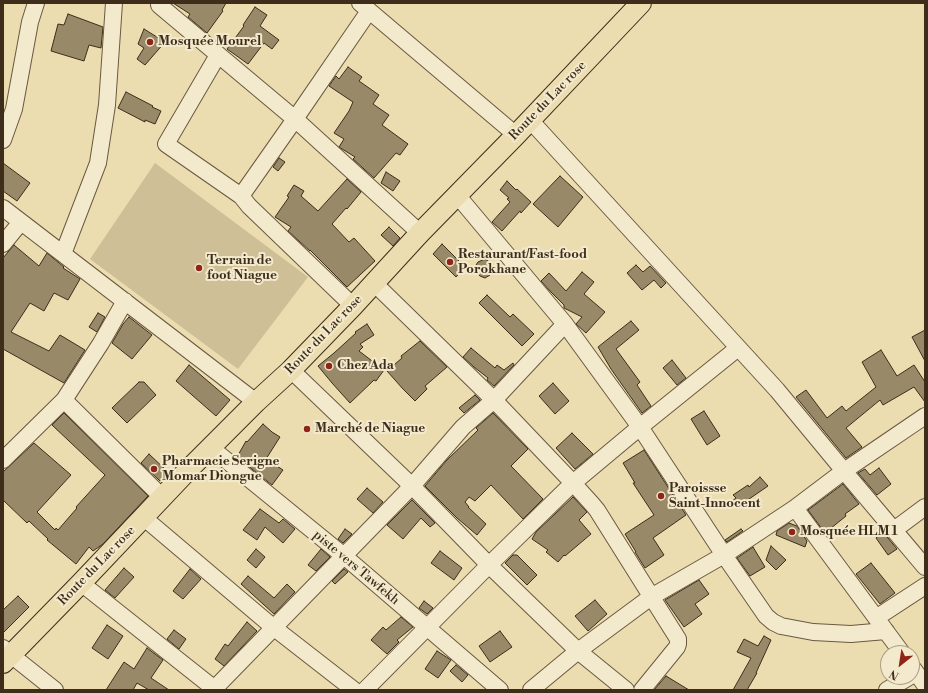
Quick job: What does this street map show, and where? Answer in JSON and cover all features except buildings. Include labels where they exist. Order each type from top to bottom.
[{"type":"main road","name":"Route du Lac rose","points":[[6,656],[81,583],[210,448],[256,402],[291,370],[641,3]]},
{"type":"street","points":[[3,140],[9,104],[36,3]]},
{"type":"street","points":[[63,254],[98,163],[107,105],[114,3]]},
{"type":"street","points":[[159,4],[295,119],[420,233]]},
{"type":"street","points":[[241,196],[295,119],[364,7],[516,135]]},
{"type":"street","points":[[218,54],[166,144],[241,196],[255,212],[353,306]]},
{"type":"street","points":[[530,120],[777,390],[925,567]]},
{"type":"street","points":[[457,195],[565,324],[640,427],[766,616],[781,626],[813,632],[851,634],[886,631]]},
{"type":"street","points":[[3,208],[256,402]]},
{"type":"street","points":[[3,244],[21,222]]},
{"type":"street","points":[[374,283],[494,400],[574,483],[597,510],[678,639],[677,646],[642,690]]},
{"type":"street","points":[[3,460],[64,400],[101,343],[125,301]]},
{"type":"street","points":[[81,583],[214,689],[412,486],[463,427],[494,400],[565,324]]},
{"type":"street","points":[[365,690],[426,627],[574,483],[640,427],[738,348]]},
{"type":"street","points":[[291,370],[412,486],[489,565],[578,651],[626,690]]},
{"type":"street","points":[[64,400],[162,497]]},
{"type":"street","points":[[531,690],[578,651],[651,597],[724,555],[795,508],[844,471],[925,416]]},
{"type":"street","name":"piste vers Tawfekh","points":[[210,448],[344,556],[500,690]]},
{"type":"street","points":[[894,530],[925,507]]},
{"type":"street","points":[[795,508],[896,645]]},
{"type":"street","points":[[143,517],[273,627],[354,690]]},
{"type":"street","points":[[876,618],[925,586]]},
{"type":"street","points":[[6,656],[55,690]]},
{"type":"street","points":[[887,690],[896,685]]},
{"type":"shaded area","name":"Terrain de foot Niague","points":[[155,163],[308,277],[238,369],[90,259]]},
{"type":"place","name":"Mosquée Mourel","points":[[150,42]]},
{"type":"place","name":"Restaurant/Fast-food Porokhane","points":[[450,262]]},
{"type":"place","name":"Terrain de foot Niague","points":[[199,268]]},
{"type":"place","name":"Chez Ada","points":[[329,366]]},
{"type":"place","name":"Marché de Niague","points":[[307,429]]},
{"type":"place","name":"Pharmacie Serigne Momar Diongue","points":[[154,469]]},
{"type":"place","name":"Paroissse Saint-Innocent","points":[[661,496]]},
{"type":"place","name":"Mosquée HLM 1","points":[[792,532]]}]
